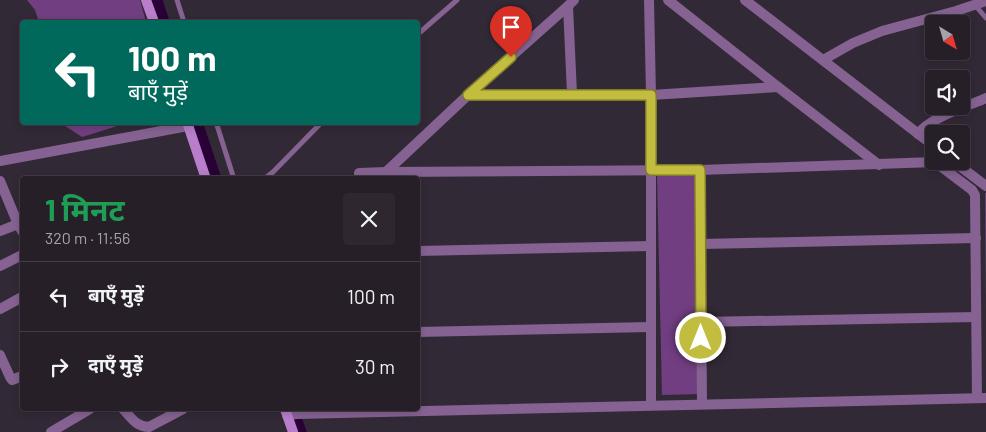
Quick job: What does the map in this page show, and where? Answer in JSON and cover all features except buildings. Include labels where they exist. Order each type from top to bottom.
[{"type":"main road","points":[[146,0],[153,20]]},
{"type":"main road","points":[[188,125],[205,176]]},
{"type":"main road","points":[[290,413],[292,432]]},
{"type":"street","points":[[649,0],[651,95],[651,405]]},
{"type":"street","points":[[668,0],[879,165]]},
{"type":"street","points":[[749,1],[925,139]]},
{"type":"street","points":[[823,60],[853,43],[882,31],[956,12],[986,2]]},
{"type":"street","points":[[571,3],[572,94]]},
{"type":"street","points":[[386,172],[468,95],[571,3]]},
{"type":"street","points":[[468,95],[651,95],[778,87]]},
{"type":"street","points":[[918,134],[935,120],[986,98]]},
{"type":"street","points":[[0,161],[183,125]]},
{"type":"street","points":[[359,176],[359,173],[386,172],[700,170],[935,162],[972,190],[975,195],[976,317],[981,398],[420,409]]},
{"type":"street","points":[[700,170],[702,404]]},
{"type":"street","points":[[966,170],[986,186]]},
{"type":"street","points":[[0,181],[20,228],[0,231]]},
{"type":"street","points":[[700,244],[976,238]]},
{"type":"street","points":[[420,251],[651,246]]},
{"type":"street","points":[[0,266],[20,256]]},
{"type":"street","points":[[0,309],[20,298]]},
{"type":"street","points":[[701,322],[976,317]]},
{"type":"street","points":[[420,332],[651,327]]},
{"type":"street","points":[[0,356],[12,380],[20,377]]},
{"type":"street","points":[[51,432],[87,411]]},
{"type":"street","points":[[125,411],[139,426],[140,430],[179,411]]},
{"type":"street","points":[[290,413],[337,411]]},
{"type":"lane","points":[[177,0],[183,20]]},
{"type":"lane","points":[[420,32],[457,0]]},
{"type":"lane","points":[[975,5],[986,18]]},
{"type":"lane","points":[[217,125],[233,176]]},
{"type":"lane","points":[[268,176],[319,125]]},
{"type":"shaded area","points":[[27,0],[140,0],[145,20],[38,20],[35,10]]},
{"type":"shaded area","points":[[64,125],[121,125],[82,137]]},
{"type":"shaded area","points":[[695,174],[700,394],[662,395],[657,175]]},
{"type":"shaded area","points":[[985,193],[986,193],[986,313]]},
{"type":"waterway","points":[[157,0],[163,20]]},
{"type":"waterway","points":[[198,125],[215,176]]},
{"type":"waterway","points":[[294,411],[301,432]]},
{"type":"route","points":[[511,57],[468,95],[651,95],[651,170],[700,170],[701,338]]}]
